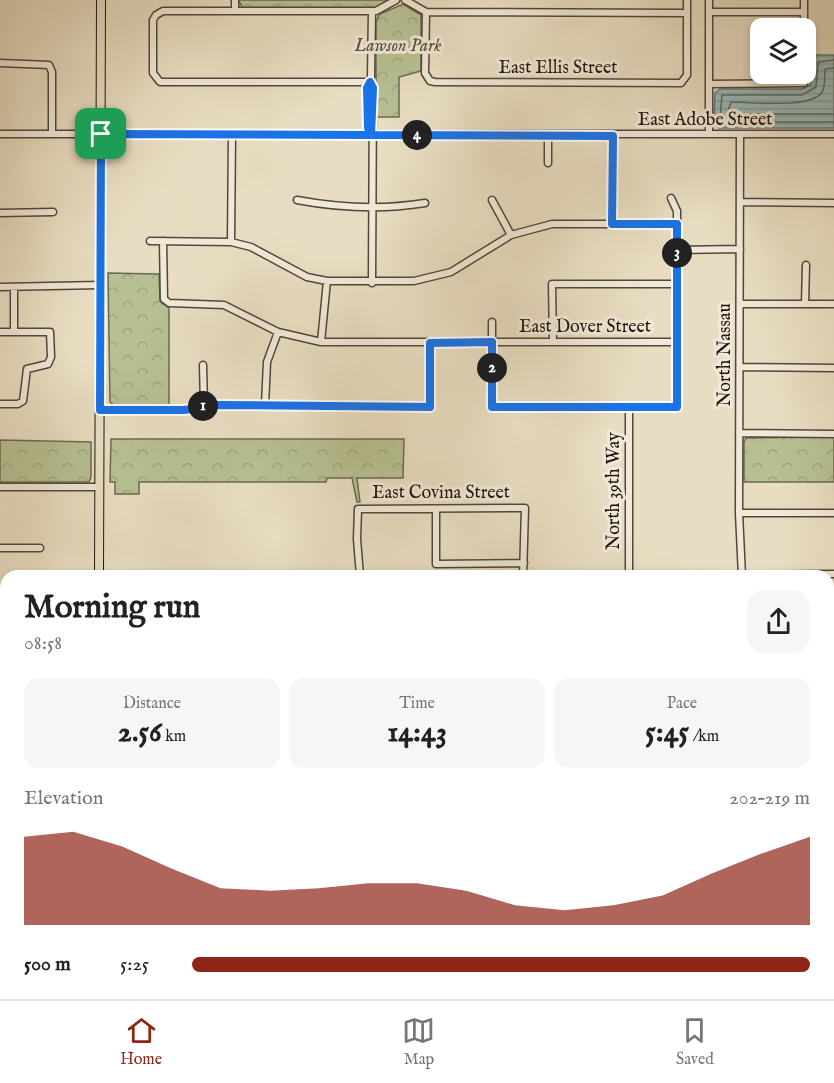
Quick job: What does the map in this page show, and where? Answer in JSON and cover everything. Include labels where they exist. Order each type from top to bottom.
[{"type":"main road","points":[[99,570],[101,0]]},
{"type":"street","points":[[235,0],[235,11]]},
{"type":"street","points":[[370,82],[162,82],[156,79],[153,73],[152,22],[156,15],[163,11],[372,11],[385,8],[396,0]]},
{"type":"street","points":[[405,0],[426,12],[687,13],[687,0]]},
{"type":"street","points":[[709,0],[709,134]]},
{"type":"street","points":[[804,0],[804,18]]},
{"type":"street","points":[[372,11],[370,82],[367,88],[371,135],[372,283]]},
{"type":"street","name":"East Ellis Street","points":[[426,12],[424,66],[426,77],[430,81],[681,83],[687,75],[687,13]]},
{"type":"street","points":[[709,12],[804,12]]},
{"type":"street","points":[[0,63],[49,65],[52,72],[52,134]]},
{"type":"street","points":[[709,84],[750,84]]},
{"type":"street","name":"East Adobe Street","points":[[0,134],[613,136],[834,134]]},
{"type":"street","name":"North Nassau","points":[[740,134],[739,513],[742,570]]},
{"type":"street","points":[[231,242],[232,135]]},
{"type":"street","points":[[548,135],[548,163]]},
{"type":"street","points":[[612,224],[613,136]]},
{"type":"street","points":[[492,322],[492,407],[677,407],[677,211],[671,198]]},
{"type":"street","points":[[297,200],[334,207],[372,208],[425,203]]},
{"type":"street","points":[[492,200],[511,235]]},
{"type":"street","points":[[740,202],[834,203]]},
{"type":"street","points":[[0,213],[53,212]]},
{"type":"street","points":[[150,241],[231,242],[251,247],[307,277],[327,281],[372,283],[414,281],[441,276],[511,235],[552,224],[677,224]]},
{"type":"street","name":"East Dover Street","points":[[163,241],[164,299],[169,303],[224,305],[278,332],[321,342],[678,342]]},
{"type":"street","points":[[677,250],[740,249]]},
{"type":"street","points":[[805,304],[806,266]]},
{"type":"street","points":[[321,342],[327,281]]},
{"type":"street","points":[[553,342],[552,284],[678,284]]},
{"type":"street","points":[[0,287],[100,285]]},
{"type":"street","points":[[14,287],[14,332]]},
{"type":"street","points":[[740,303],[834,304]]},
{"type":"street","points":[[0,332],[50,332],[51,357],[48,364],[27,369],[23,401],[18,404],[0,404]]},
{"type":"street","points":[[265,405],[267,362],[278,332]]},
{"type":"street","points":[[100,410],[184,410],[204,406],[265,405],[430,407],[430,343]]},
{"type":"street","points":[[203,365],[204,406]]},
{"type":"street","points":[[740,367],[834,368]]},
{"type":"street","name":"North 39th Way","points":[[629,407],[629,570]]},
{"type":"street","points":[[739,433],[834,434]]},
{"type":"street","points":[[0,487],[99,486]]},
{"type":"street","name":"East Covina Street","points":[[360,570],[358,509],[525,508],[524,563]]},
{"type":"street","points":[[436,509],[436,564],[524,563],[523,570]]},
{"type":"street","points":[[739,513],[834,513]]},
{"type":"street","points":[[0,548],[40,548]]},
{"type":"green space","points":[[238,0],[391,0],[374,8],[243,8]]},
{"type":"green space","name":"Lawson Park","points":[[403,4],[421,15],[421,71],[399,77],[399,117],[376,117],[376,21],[380,14]]},
{"type":"green space","points":[[108,273],[159,274],[160,301],[169,308],[169,405],[114,405],[110,402]]},
{"type":"green space","points":[[834,437],[834,482],[744,482],[744,442],[746,438]]},
{"type":"green space","points":[[111,439],[404,439],[403,478],[357,478],[360,502],[357,502],[352,478],[327,478],[326,482],[139,482],[139,494],[115,494],[115,482],[110,482]]},
{"type":"green space","points":[[0,440],[91,442],[89,482],[0,482]]},
{"type":"water","points":[[816,55],[834,55],[834,128],[719,128],[714,123],[715,93],[720,89],[802,89],[816,84]]},
{"type":"route","points":[[101,134],[100,410],[184,410],[218,405],[430,407],[430,343],[492,342],[492,407],[677,407],[677,224],[612,224],[613,136],[371,135],[373,88],[370,82],[367,88],[368,128],[371,135],[101,134]]}]
